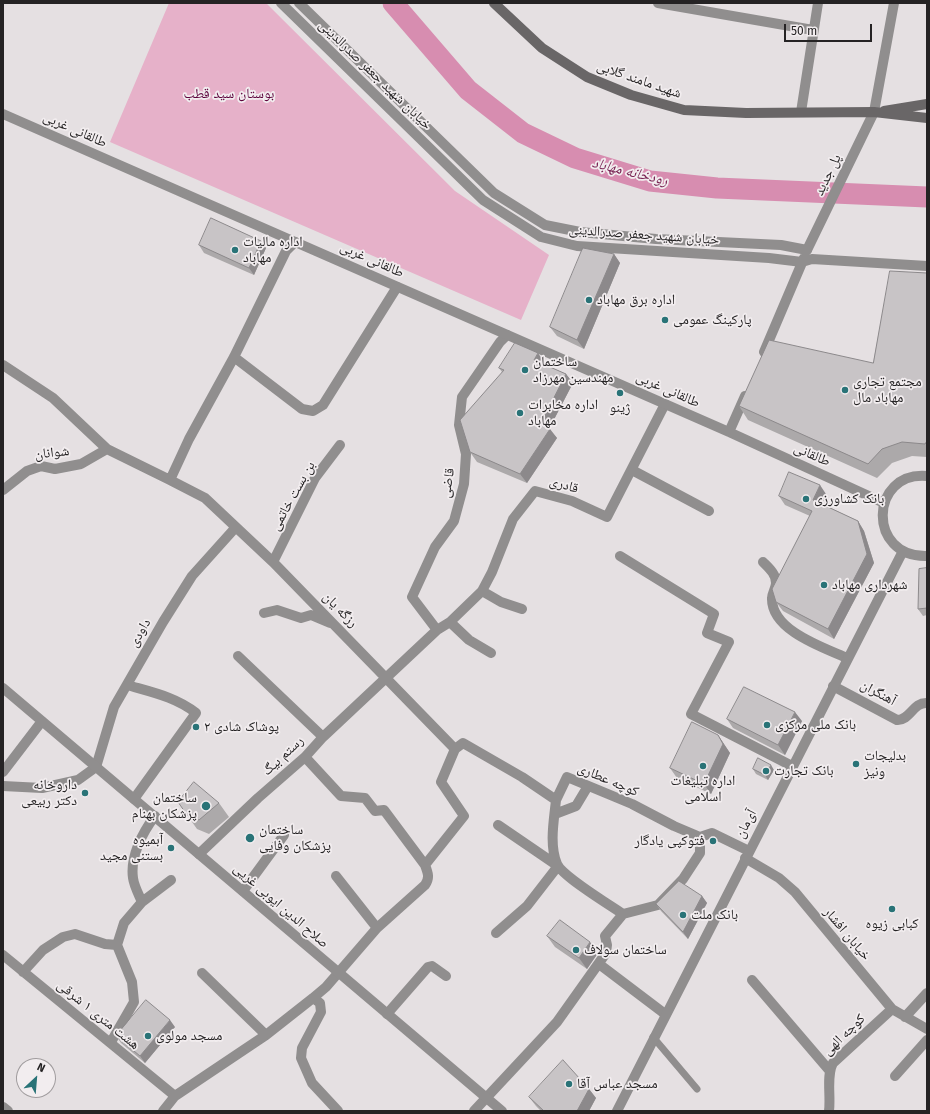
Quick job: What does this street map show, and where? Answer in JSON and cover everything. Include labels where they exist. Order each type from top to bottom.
[{"type":"main road","name":"شهید مامند گلابی","points":[[494,3],[504,8],[542,48],[580,73],[631,95],[684,110],[746,113],[874,112],[927,118]]},
{"type":"main road","name":"شهید مامند گلابی","points":[[874,112],[927,104]]},
{"type":"street","name":"خیابان شهید جعفر صدرالدینی","points":[[281,3],[483,200],[541,237],[577,246],[769,258],[807,257],[927,266]]},
{"type":"street","name":"خیابان شهید جعفر صدرالدینی","points":[[299,3],[494,193],[545,225],[580,232],[656,239],[781,246],[807,257]]},
{"type":"street","points":[[658,3],[813,30]]},
{"type":"street","points":[[801,112],[818,3]]},
{"type":"street","name":"پل جدید","points":[[760,362],[807,257],[816,232],[874,112],[894,3]]},
{"type":"street","name":"طالقانی غربی","points":[[3,114],[729,432]]},
{"type":"street","points":[[170,480],[188,439],[234,357],[286,251],[296,242]]},
{"type":"street","points":[[234,357],[302,409],[313,411],[323,404],[397,287]]},
{"type":"street","name":"قاضی","points":[[437,630],[412,597],[435,547],[454,521],[464,484],[466,454],[459,425],[462,397],[500,342],[507,335]]},
{"type":"street","name":"رزگه یان","points":[[3,365],[53,398],[107,449],[205,498],[273,562],[455,749]]},
{"type":"street","points":[[729,432],[747,390]]},
{"type":"street","name":"قادری","points":[[437,630],[450,622],[482,591],[492,572],[514,519],[535,491],[572,500],[607,517],[665,404]]},
{"type":"street","name":"طالقانی","points":[[729,432],[884,503]]},
{"type":"street","name":"بن بست خاتمی","points":[[273,562],[315,478],[340,445]]},
{"type":"street","name":"شوانان","points":[[3,490],[27,471],[41,466],[55,469],[81,464],[107,449]]},
{"type":"street","points":[[632,470],[709,512]]},
{"type":"street","points":[[927,476],[908,478],[889,492],[884,503],[882,517],[885,531],[892,543],[903,551],[914,556],[927,556]]},
{"type":"street","name":"داودی","points":[[96,767],[114,707],[162,622],[192,576],[236,527]]},
{"type":"street","name":"آی‌مان","points":[[617,1111],[653,1037],[903,551]]},
{"type":"street","points":[[620,556],[714,614],[707,633],[729,642],[691,714],[792,766]]},
{"type":"street","points":[[763,562],[772,572],[776,583],[772,597],[774,613],[786,626],[805,640],[847,658]]},
{"type":"street","points":[[482,591],[501,602],[522,609]]},
{"type":"street","points":[[264,613],[276,610],[301,618],[311,615],[335,626]]},
{"type":"street","points":[[450,622],[469,640],[492,653]]},
{"type":"street","name":"رستم بیگ","points":[[199,854],[258,798],[305,757],[323,737],[437,630]]},
{"type":"street","points":[[238,656],[323,737]]},
{"type":"street","points":[[127,685],[167,696],[188,706],[196,713],[134,799]]},
{"type":"street","name":"آهنگران","points":[[833,686],[897,720],[904,719],[917,705],[927,703]]},
{"type":"street","name":"صلاح الدین ایوبی غریی","points":[[3,688],[502,1111]]},
{"type":"street","points":[[3,772],[42,721]]},
{"type":"street","points":[[425,865],[464,816],[441,782],[455,749],[463,743],[522,777],[556,800],[553,843],[558,866]]},
{"type":"street","points":[[163,1111],[175,1096],[266,1035],[313,998],[338,973],[377,928],[428,880],[428,873],[425,865],[384,810],[375,812],[365,798],[341,796],[305,757]]},
{"type":"street","points":[[3,786],[42,788],[78,780],[96,767]]},
{"type":"street","name":"کوچه عطاری","points":[[556,800],[566,777],[632,804],[674,826],[700,837],[712,833],[747,854]]},
{"type":"street","points":[[555,814],[576,806],[588,786]]},
{"type":"street","points":[[142,902],[133,879],[134,861],[141,836],[155,816]]},
{"type":"street","points":[[498,825],[558,866],[586,890],[623,914]]},
{"type":"street","points":[[243,891],[284,834]]},
{"type":"street","points":[[474,1111],[557,1022],[606,953],[607,945],[605,936],[623,914],[658,905],[683,879],[700,853],[700,837]]},
{"type":"street","name":"خیابان افشار","points":[[747,854],[796,892],[892,1009],[927,1028]]},
{"type":"street","points":[[496,933],[527,906],[558,866]]},
{"type":"street","points":[[336,876],[377,928]]},
{"type":"street","points":[[111,1042],[134,1002],[132,982],[117,945],[124,923],[142,902],[171,880]]},
{"type":"street","points":[[23,972],[43,950],[69,935],[75,934],[105,944],[117,945]]},
{"type":"street","name":"هشت متری ۱ شرقی","points":[[3,955],[175,1096]]},
{"type":"street","points":[[599,964],[665,1014]]},
{"type":"street","points":[[387,1014],[428,967],[432,966],[446,976]]},
{"type":"street","points":[[202,973],[266,1035]]},
{"type":"street","points":[[752,980],[829,1070]]},
{"type":"street","points":[[905,1017],[927,993]]},
{"type":"street","points":[[313,998],[320,1004],[321,1012],[302,1048],[302,1058],[312,1083],[338,1111]]},
{"type":"street","name":"کوچه الهی","points":[[829,1111],[829,1070],[833,1063],[892,1009]]},
{"type":"street","points":[[895,1076],[927,1040]]},
{"type":"street","points":[[3,1107],[8,1111]]},
{"type":"lane","points":[[653,1037],[697,1089]]},
{"type":"green space","name":"بوستان سید قطب","points":[[169,3],[266,3],[455,191],[549,255],[521,320],[110,142]]},
{"type":"building","name":"اداره مالیات مهاباد","points":[[211,218],[261,241],[249,268],[199,245]]},
{"type":"building","name":"اداره برق مهاباد","points":[[583,248],[614,254],[577,340],[550,327]]},
{"type":"building","name":"مجتمع تجاری مهاباد مال","points":[[890,271],[927,273],[927,441],[925,444],[902,442],[882,449],[868,464],[739,406],[769,340],[873,363]]},
{"type":"building","name":"اداره مخابرات مهاباد","points":[[515,343],[538,353],[534,360],[566,374],[541,423],[550,429],[520,474],[470,452],[460,420],[504,370],[499,368]]},
{"type":"building","name":"شهرداری مهاباد","points":[[789,472],[820,485],[813,500],[858,521],[867,554],[828,629],[776,602],[772,589],[812,511],[779,496]]},
{"type":"building","points":[[927,568],[927,608],[918,609],[919,569]]},
{"type":"building","name":"بانک ملی مرکزی","points":[[744,687],[795,712],[778,745],[727,719]]},
{"type":"building","name":"اداره تبلیغات اسلامی","points":[[692,722],[718,735],[723,744],[704,784],[670,768]]},
{"type":"building","points":[[758,758],[771,765],[765,775],[753,769]]},
{"type":"building","points":[[194,782],[219,803],[199,820],[187,815],[178,802]]},
{"type":"building","name":"بانک ملت","points":[[679,881],[702,896],[683,932],[656,904]]},
{"type":"building","points":[[560,920],[590,942],[579,958],[547,936]]},
{"type":"building","name":"مسجد مولوی","points":[[146,1000],[170,1020],[140,1056],[116,1036]]},
{"type":"building","name":"مسجد عباس آقا","points":[[563,1060],[589,1089],[577,1111],[544,1111],[529,1097]]},
{"type":"waterway","name":"رودخانه مهاباد","points":[[393,3],[468,90],[523,133],[575,158],[650,181],[717,188],[927,197]]},
{"type":"place","name":"اداره مالیات مهاباد","points":[[235,250]]},
{"type":"place","name":"اداره برق مهاباد","points":[[589,300]]},
{"type":"place","name":"پارکینگ عمومی","points":[[665,320]]},
{"type":"place","name":"ساختمان مهندسین مهرزاد","points":[[525,370]]},
{"type":"place","name":"مجتمع تجاری مهاباد مال","points":[[845,390]]},
{"type":"place","name":"ژینو","points":[[620,393]]},
{"type":"place","name":"اداره مخابرات مهاباد","points":[[520,413]]},
{"type":"place","name":"بانک کشاورزی","points":[[806,499]]},
{"type":"place","name":"شهرداری مهاباد","points":[[824,585]]},
{"type":"place","name":"بانک ملی مرکزی","points":[[767,725]]},
{"type":"place","name":"پوشاک شادی ۲","points":[[196,727]]},
{"type":"place","name":"بدلیجات ونیز","points":[[856,764]]},
{"type":"place","name":"اداره تبلیغات اسلامی","points":[[703,766]]},
{"type":"place","name":"بانک تجارت","points":[[766,771]]},
{"type":"place","name":"داروخانه دکتر ربیعی","points":[[85,793]]},
{"type":"place","name":"ساختمان پزشکان بهنام","points":[[206,806]]},
{"type":"place","name":"ساختمان پزشکان وفایی","points":[[250,838]]},
{"type":"place","name":"فتوکپی یادگار","points":[[713,841]]},
{"type":"place","name":"آبمیوه بستنی مجید","points":[[171,848]]},
{"type":"place","name":"کبابى زیوه","points":[[892,909]]},
{"type":"place","name":"بانک ملت","points":[[683,915]]},
{"type":"place","name":"ساختمان سولاف","points":[[576,950]]},
{"type":"place","name":"مسجد مولوی","points":[[148,1036]]},
{"type":"place","name":"مسجد عباس آقا","points":[[569,1084]]}]
